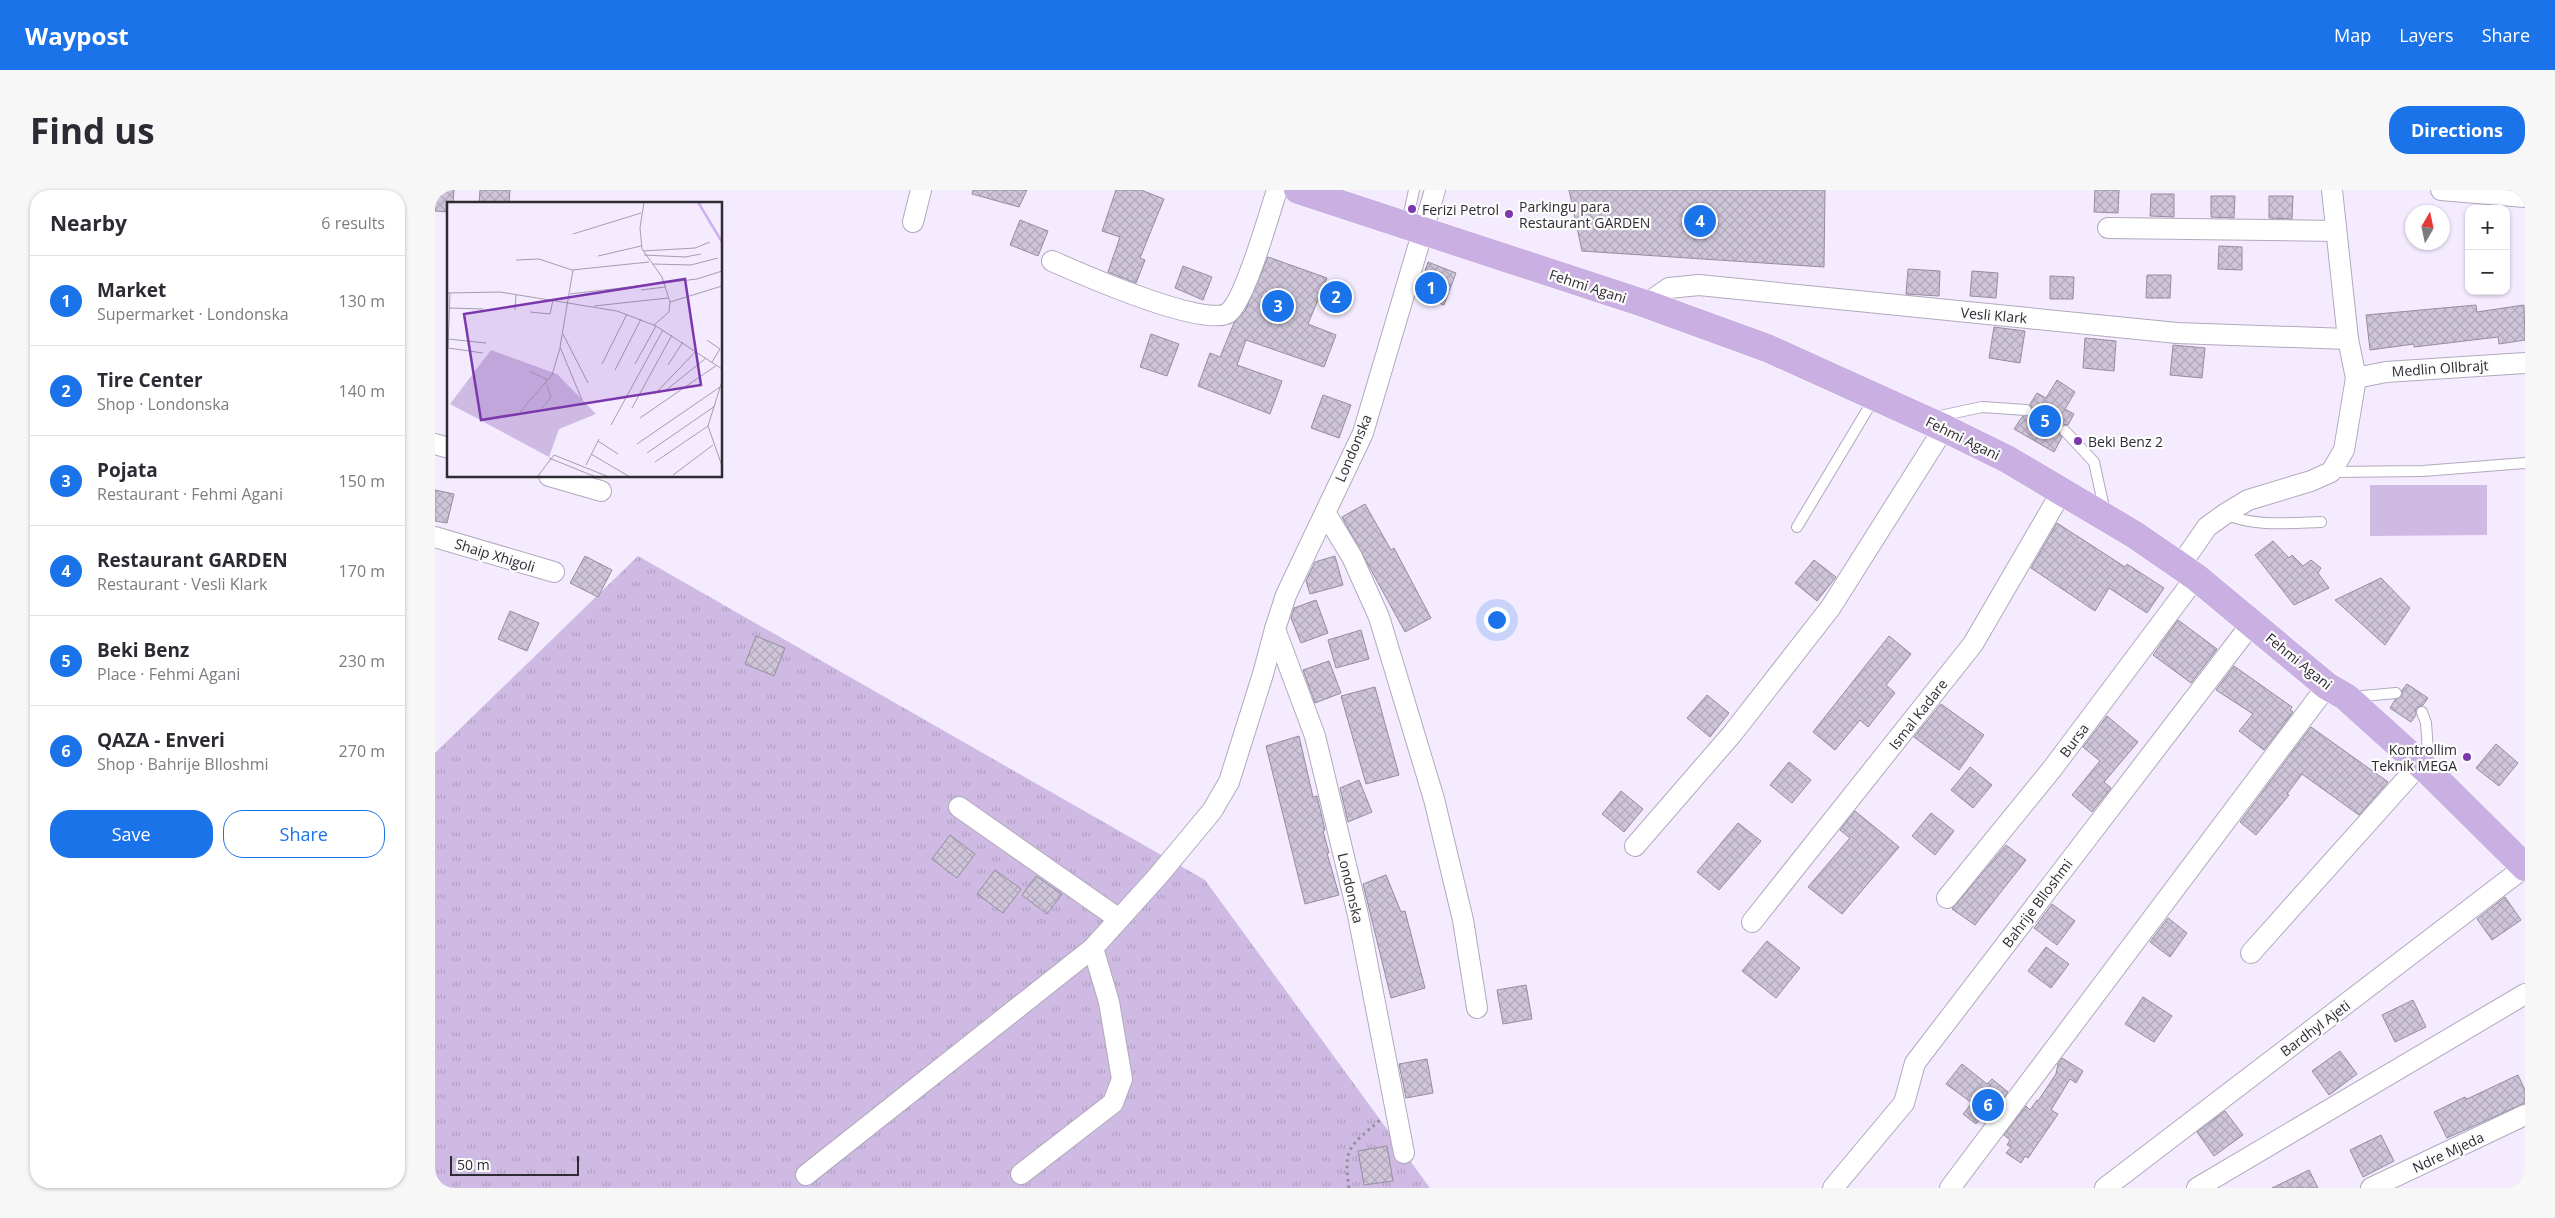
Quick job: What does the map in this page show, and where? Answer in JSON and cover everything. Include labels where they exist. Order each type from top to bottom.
[{"type":"main road","name":"Fehmi Agani","points":[[1298,190],[1414,230],[1646,304],[1767,348],[1934,423],[2007,459],[2107,518],[2188,571],[2337,692],[2425,768],[2525,867]]},
{"type":"street","points":[[913,222],[921,190]]},
{"type":"street","points":[[1052,261],[1107,285],[1189,312],[1212,318],[1227,314],[1232,309],[1249,276],[1277,190]]},
{"type":"street","name":"Londonska","points":[[806,1175],[1093,948],[1212,811],[1229,782],[1287,595],[1363,432],[1414,230],[1435,190]]},
{"type":"street","points":[[2331,472],[2345,450],[2356,378],[2348,339],[2332,190]]},
{"type":"street","points":[[2441,190],[2525,197]]},
{"type":"street","points":[[2108,228],[2336,231]]},
{"type":"street","name":"Vesli Klark","points":[[1646,304],[1669,288],[1699,285],[2177,334],[2348,339]]},
{"type":"street","name":"Medlin Ollbrajt","points":[[2356,378],[2385,372],[2525,362]]},
{"type":"street","points":[[1635,846],[1732,734],[1831,607],[1934,423]]},
{"type":"street","name":"Bursa","points":[[1947,898],[2052,769],[2188,571],[2207,527],[2248,500],[2311,482],[2331,472]]},
{"type":"street","points":[[556,478],[601,491]]},
{"type":"street","name":"Ismal Kadare","points":[[1752,922],[1973,644],[2062,491]]},
{"type":"street","points":[[1326,514],[1353,557],[1379,617],[1434,799],[1463,920],[1477,1008]]},
{"type":"street","name":"Shaip Xhigoli","points":[[435,537],[555,572]]},
{"type":"street","name":"Bahrije Blloshmi","points":[[1833,1188],[1904,1103],[1915,1063],[2252,623]]},
{"type":"street","name":"Londonska","points":[[1275,629],[1315,736],[1358,915],[1404,1153]]},
{"type":"street","points":[[1951,1188],[2337,692]]},
{"type":"street","points":[[2251,953],[2425,768]]},
{"type":"street","points":[[959,807],[1119,919]]},
{"type":"street","name":"Bardhyl Ajeti","points":[[2105,1188],[2525,867]]},
{"type":"street","points":[[1021,1174],[1113,1102],[1122,1079],[1109,1002],[1093,948]]},
{"type":"street","points":[[2197,1188],[2525,994]]},
{"type":"street","name":"Ndre Mjeda","points":[[2371,1188],[2525,1115]]},
{"type":"lane","points":[[1414,190],[1414,230]]},
{"type":"lane","points":[[1797,527],[1875,396]]},
{"type":"lane","points":[[1934,423],[1982,407],[2026,410]]},
{"type":"lane","points":[[2065,432],[2094,462],[2107,518]]},
{"type":"lane","points":[[2331,472],[2423,471],[2525,464]]},
{"type":"lane","points":[[2225,514],[2238,520],[2250,522],[2321,522]]},
{"type":"lane","points":[[2337,692],[2396,694]]},
{"type":"lane","points":[[2421,712],[2426,723],[2425,768]]},
{"type":"path","points":[[1349,1188],[1346,1159],[1355,1142],[1395,1108]]},
{"type":"green space","points":[[2370,485],[2487,485],[2487,535],[2370,536]]},
{"type":"green space","points":[[638,556],[1205,880],[1430,1188],[435,1188],[435,753]]},
{"type":"building","points":[[435,190],[454,190],[453,202],[447,202],[447,212],[435,211]]},
{"type":"building","points":[[480,190],[510,190],[509,202],[479,202]]},
{"type":"building","points":[[973,190],[1027,190],[1019,207],[972,194]]},
{"type":"building","points":[[1116,190],[1141,190],[1164,199],[1140,258],[1145,260],[1136,283],[1108,272],[1120,237],[1102,231]]},
{"type":"building","points":[[1569,190],[1825,190],[1824,267],[1582,251]]},
{"type":"building","points":[[2095,190],[2119,190],[2118,213],[2094,212]]},
{"type":"building","points":[[2151,194],[2174,194],[2174,217],[2150,216]]},
{"type":"building","points":[[2211,196],[2235,196],[2234,218],[2211,217]]},
{"type":"building","points":[[2269,196],[2293,196],[2292,219],[2269,218]]},
{"type":"building","points":[[1020,220],[1048,231],[1038,256],[1010,245]]},
{"type":"building","points":[[2219,246],[2242,247],[2242,270],[2218,269]]},
{"type":"building","points":[[1268,257],[1327,278],[1308,324],[1336,335],[1324,367],[1246,340],[1237,365],[1282,381],[1270,414],[1198,386],[1210,353],[1220,357],[1234,323],[1245,311]]},
{"type":"building","points":[[1428,262],[1456,273],[1444,305],[1417,295]]},
{"type":"building","points":[[1183,266],[1212,277],[1203,300],[1175,288]]},
{"type":"building","points":[[1908,269],[1940,271],[1939,296],[1906,294]]},
{"type":"building","points":[[1972,271],[1998,273],[1996,298],[1970,296]]},
{"type":"building","points":[[2147,275],[2171,275],[2170,298],[2146,298]]},
{"type":"building","points":[[2050,276],[2074,277],[2073,299],[2050,299]]},
{"type":"building","points":[[2476,305],[2477,312],[2524,305],[2525,340],[2499,344],[2498,337],[2414,347],[2414,344],[2370,350],[2366,315]]},
{"type":"building","points":[[1994,327],[2025,331],[2020,363],[1989,358]]},
{"type":"building","points":[[1151,334],[1179,344],[1167,376],[1140,367]]},
{"type":"building","points":[[2085,338],[2116,341],[2114,371],[2083,368]]},
{"type":"building","points":[[2173,345],[2205,348],[2202,378],[2170,375]]},
{"type":"building","points":[[2057,380],[2075,392],[2065,409],[2074,414],[2068,425],[2063,424],[2059,429],[2062,437],[2054,452],[2014,429],[2022,417],[2032,413],[2030,404],[2037,393],[2046,398]]},
{"type":"building","points":[[1323,395],[1351,405],[1339,438],[1311,428]]},
{"type":"building","points":[[435,490],[454,494],[447,523],[435,521]]},
{"type":"building","points":[[1365,504],[1391,550],[1394,548],[1431,618],[1405,632],[1342,517]]},
{"type":"building","points":[[2057,523],[2125,567],[2127,564],[2164,588],[2147,613],[2109,588],[2095,611],[2031,568]]},
{"type":"building","points":[[2273,541],[2289,558],[2292,555],[2303,566],[2311,560],[2321,568],[2318,573],[2329,588],[2294,605],[2255,555]]},
{"type":"building","points":[[585,556],[612,570],[598,597],[570,583]]},
{"type":"building","points":[[1335,556],[1343,585],[1310,594],[1306,581],[1315,562]]},
{"type":"building","points":[[1814,560],[1836,577],[1817,601],[1795,583]]},
{"type":"building","points":[[2381,578],[2410,608],[2385,645],[2335,600]]},
{"type":"building","points":[[1316,600],[1328,633],[1301,643],[1291,618],[1294,608]]},
{"type":"building","points":[[510,611],[539,623],[527,651],[498,639]]},
{"type":"building","points":[[2178,620],[2217,649],[2191,683],[2153,655]]},
{"type":"building","points":[[1361,630],[1369,659],[1336,668],[1328,640]]},
{"type":"building","points":[[756,636],[785,648],[774,676],[745,664]]},
{"type":"building","points":[[1889,636],[1911,654],[1886,685],[1895,693],[1868,727],[1860,720],[1835,750],[1813,732]]},
{"type":"building","points":[[1329,661],[1341,693],[1315,703],[1303,670]]},
{"type":"building","points":[[2234,666],[2292,707],[2290,710],[2293,712],[2264,750],[2239,731],[2253,714],[2216,690]]},
{"type":"building","points":[[2407,684],[2428,698],[2423,705],[2416,708],[2416,715],[2411,722],[2390,708],[2395,700],[2402,696],[2402,690]]},
{"type":"building","points":[[1375,687],[1399,775],[1366,784],[1341,696]]},
{"type":"building","points":[[1707,695],[1729,713],[1710,737],[1687,718]]},
{"type":"building","points":[[1941,704],[1984,735],[1959,770],[1914,737]]},
{"type":"building","points":[[2107,716],[2138,742],[2104,782],[2111,788],[2092,812],[2072,795],[2100,761],[2083,747]]},
{"type":"building","points":[[2311,727],[2388,782],[2359,815],[2302,774],[2287,794],[2289,795],[2256,835],[2240,822]]},
{"type":"building","points":[[1299,736],[1313,797],[1317,796],[1325,830],[1323,831],[1329,853],[1327,853],[1339,895],[1305,904],[1266,746]]},
{"type":"building","points":[[2496,744],[2518,763],[2499,786],[2476,768]]},
{"type":"building","points":[[1789,762],[1811,780],[1792,803],[1770,785]]},
{"type":"building","points":[[1970,767],[1992,785],[1973,808],[1951,790]]},
{"type":"building","points":[[1359,780],[1372,812],[1348,822],[1340,788]]},
{"type":"building","points":[[1621,791],[1643,809],[1624,832],[1602,814]]},
{"type":"building","points":[[1855,811],[1899,847],[1842,914],[1808,887],[1850,838],[1840,830]]},
{"type":"building","points":[[1931,813],[1954,831],[1935,855],[1912,836]]},
{"type":"building","points":[[1738,823],[1761,841],[1719,890],[1697,872]]},
{"type":"building","points":[[950,835],[975,854],[957,878],[932,859]]},
{"type":"building","points":[[2006,845],[2026,860],[1975,925],[1952,909]]},
{"type":"building","points":[[995,870],[1021,889],[1003,913],[977,894]]},
{"type":"building","points":[[1386,875],[1401,912],[1405,911],[1425,988],[1391,998],[1363,884]]},
{"type":"building","points":[[1036,876],[1062,894],[1047,914],[1022,895]]},
{"type":"building","points":[[2505,897],[2521,920],[2492,940],[2477,919]]},
{"type":"building","points":[[2052,904],[2075,921],[2057,945],[2034,928]]},
{"type":"building","points":[[2168,918],[2187,933],[2170,957],[2150,942]]},
{"type":"building","points":[[1767,941],[1800,968],[1776,998],[1742,971]]},
{"type":"building","points":[[2046,947],[2069,964],[2051,988],[2028,971]]},
{"type":"building","points":[[1526,985],[1532,1019],[1503,1024],[1497,990]]},
{"type":"building","points":[[2143,997],[2172,1016],[2154,1042],[2125,1024]]},
{"type":"building","points":[[2413,1000],[2426,1027],[2395,1042],[2382,1015]]},
{"type":"building","points":[[2340,1051],[2357,1074],[2329,1095],[2312,1071]]},
{"type":"building","points":[[2062,1058],[2083,1071],[2076,1083],[2070,1079],[2051,1110],[2058,1114],[2028,1158],[2025,1156],[2021,1163],[2006,1153],[2011,1147],[2007,1145],[2010,1140],[2004,1135],[2026,1106],[2030,1110],[2038,1101],[2056,1074],[2058,1064]]},
{"type":"building","points":[[1427,1059],[1433,1093],[1406,1098],[1399,1064]]},
{"type":"building","points":[[1962,1064],[1987,1084],[1992,1079],[2008,1092],[1986,1120],[1982,1117],[1976,1124],[1963,1114],[1972,1103],[1946,1084]]},
{"type":"building","points":[[2518,1075],[2525,1090],[2525,1103],[2447,1138],[2434,1112]]},
{"type":"building","points":[[2225,1111],[2243,1135],[2214,1156],[2197,1132]]},
{"type":"building","points":[[2381,1135],[2394,1161],[2363,1177],[2350,1150]]},
{"type":"building","points":[[1387,1146],[1393,1181],[1364,1185],[1358,1151]]},
{"type":"building","points":[[2309,1170],[2318,1188],[2272,1188]]},
{"type":"place","name":"Ferizi Petrol","points":[[1412,209]]},
{"type":"place","name":"Parkingu para Restaurant GARDEN","points":[[1509,214]]},
{"type":"place","name":"Restaurant GARDEN","points":[[1700,221]]},
{"type":"place","name":"Market","points":[[1431,288]]},
{"type":"place","name":"Tire Center","points":[[1336,297]]},
{"type":"place","name":"Pojata","points":[[1278,306]]},
{"type":"place","name":"Beki Benz","points":[[2045,421]]},
{"type":"place","name":"Beki Benz 2","points":[[2078,441]]},
{"type":"place","name":"Kontrollim Teknik MEGA","points":[[2467,757]]},
{"type":"place","name":"QAZA - Enveri","points":[[1988,1105]]}]
